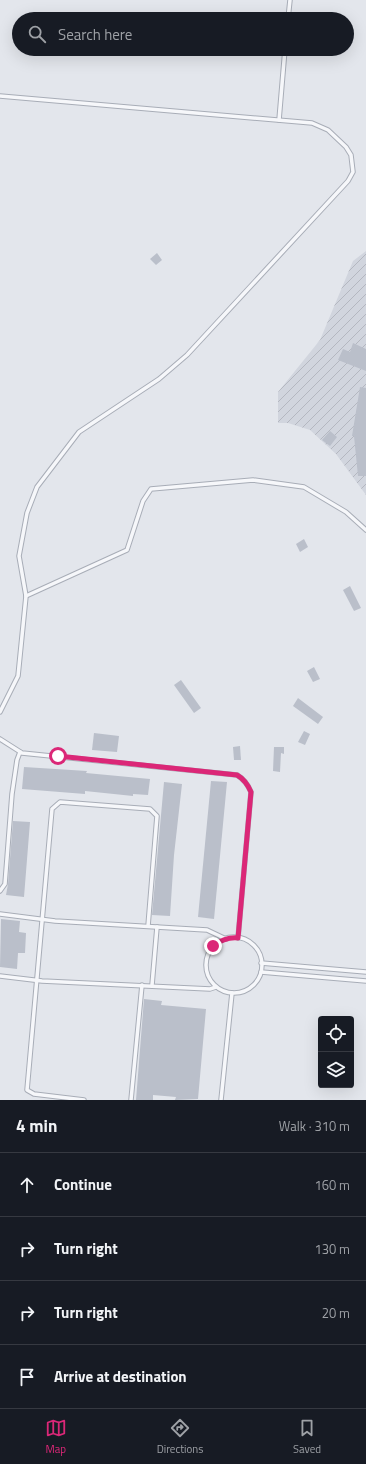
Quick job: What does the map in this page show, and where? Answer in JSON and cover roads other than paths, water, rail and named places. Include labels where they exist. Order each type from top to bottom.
[{"type":"lane","points":[[289,12],[290,0]]},
{"type":"lane","points":[[279,120],[284,56]]},
{"type":"lane","points":[[0,96],[312,123],[328,130],[346,147],[351,155],[353,172],[348,181],[187,355],[159,379],[79,432],[37,487],[27,513],[19,556],[26,596],[18,676],[0,712]]},
{"type":"lane","points":[[26,596],[128,550],[143,501],[151,489],[253,480],[304,487],[346,512],[366,530]]},
{"type":"lane","points":[[0,739],[20,752],[237,775],[242,778],[248,785],[251,792],[238,938]]},
{"type":"lane","points":[[0,891],[5,884],[12,794],[17,760],[20,752]]},
{"type":"lane","points":[[84,1100],[34,1094],[27,1090],[52,809],[60,802],[150,809],[157,816],[148,926]]},
{"type":"lane","points":[[0,914],[42,919],[207,930],[226,939]]},
{"type":"lane","points":[[152,986],[157,927]]},
{"type":"lane","points":[[238,938],[249,942],[256,948],[261,957],[261,972],[256,983],[249,989],[241,992],[224,992],[216,987],[208,976],[206,964],[208,954],[213,946],[221,940],[238,938]]},
{"type":"lane","points":[[261,963],[366,972]]},
{"type":"lane","points":[[261,972],[366,982]]},
{"type":"lane","points":[[0,976],[37,980],[210,989],[216,987]]},
{"type":"lane","points":[[131,1100],[142,985]]},
{"type":"lane","points":[[221,1100],[232,993]]}]
